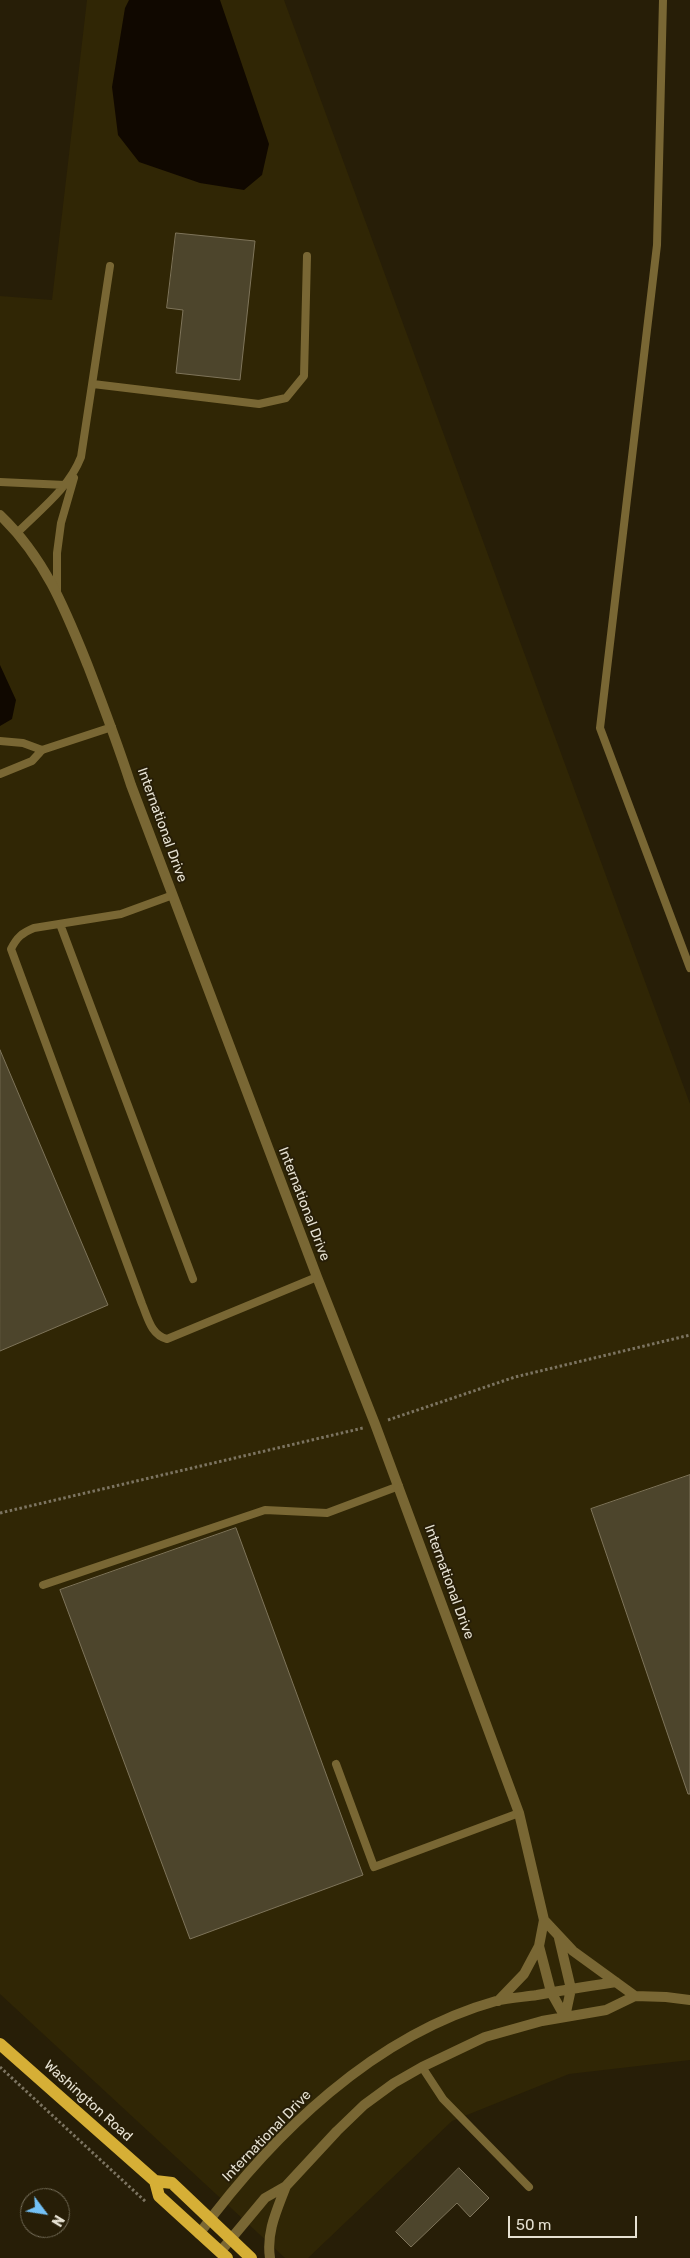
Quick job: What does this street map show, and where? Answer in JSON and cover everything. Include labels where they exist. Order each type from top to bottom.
[{"type":"main road","name":"Washington Road","points":[[0,2044],[155,2182],[159,2196],[223,2255]]},
{"type":"main road","name":"Washington Road","points":[[155,2182],[172,2183],[251,2258]]},
{"type":"street","name":"International Drive","points":[[0,515],[18,532],[56,590],[112,727],[173,895],[398,1486],[519,1812],[544,1920],[540,1946],[524,1974],[498,2001]]},
{"type":"street","name":"International Drive","points":[[544,1920],[559,1938],[574,1951],[635,1996]]},
{"type":"street","name":"International Drive","points":[[559,1938],[571,1989],[565,2017]]},
{"type":"street","name":"International Drive","points":[[540,1946],[551,1992],[565,2017]]},
{"type":"street","name":"International Drive","points":[[199,2234],[300,2119],[354,2074],[411,2038],[468,2010],[498,2001],[616,1982]]},
{"type":"street","points":[[223,2255],[231,2239],[265,2198],[286,2186],[337,2130],[364,2105],[394,2083],[422,2067],[485,2037],[542,2021],[606,2010],[635,1996],[690,2000]]},
{"type":"street","points":[[270,2258],[269,2241],[272,2224],[286,2186]]},
{"type":"lane","points":[[663,0],[657,245],[600,728],[690,968]]},
{"type":"lane","points":[[93,384],[259,404],[286,398],[304,376],[307,256]]},
{"type":"lane","points":[[56,590],[57,553],[61,523],[75,473],[82,457],[110,266]]},
{"type":"lane","points":[[18,532],[75,473]]},
{"type":"lane","points":[[0,482],[65,485]]},
{"type":"lane","points":[[0,774],[32,761],[42,750],[112,727]]},
{"type":"lane","points":[[0,741],[24,743],[42,750]]},
{"type":"lane","points":[[173,895],[122,914],[23,932],[16,939],[12,949],[154,1331],[160,1337],[167,1339],[317,1277]]},
{"type":"lane","points":[[60,924],[193,1280]]},
{"type":"lane","points":[[42,1585],[265,1510],[327,1513],[398,1486]]},
{"type":"lane","points":[[336,1764],[374,1867],[519,1812]]},
{"type":"lane","points":[[422,2067],[443,2099],[529,2187]]},
{"type":"path","points":[[394,1417],[515,1377],[690,1335]]},
{"type":"path","points":[[0,1513],[358,1430]]},
{"type":"path","points":[[0,2068],[152,2208]]},
{"type":"shaded area","points":[[87,0],[284,0],[690,1104],[690,2060],[569,2074],[452,2121],[308,2258],[285,2258],[0,1994],[0,296],[52,300]]},
{"type":"shaded area","points":[[129,0],[220,0],[269,144],[262,175],[244,190],[200,183],[139,162],[118,135],[112,87],[125,8]]},
{"type":"shaded area","points":[[0,665],[16,700],[12,719],[0,726]]},
{"type":"building","points":[[176,233],[255,241],[240,380],[176,373],[183,310],[167,308]]},
{"type":"building","points":[[0,1050],[108,1305],[0,1351]]},
{"type":"building","points":[[690,1475],[690,1794],[688,1794],[591,1509]]},
{"type":"building","points":[[236,1528],[363,1875],[190,1939],[60,1590]]},
{"type":"building","points":[[459,2168],[489,2198],[470,2217],[457,2203],[411,2247],[396,2232]]}]
